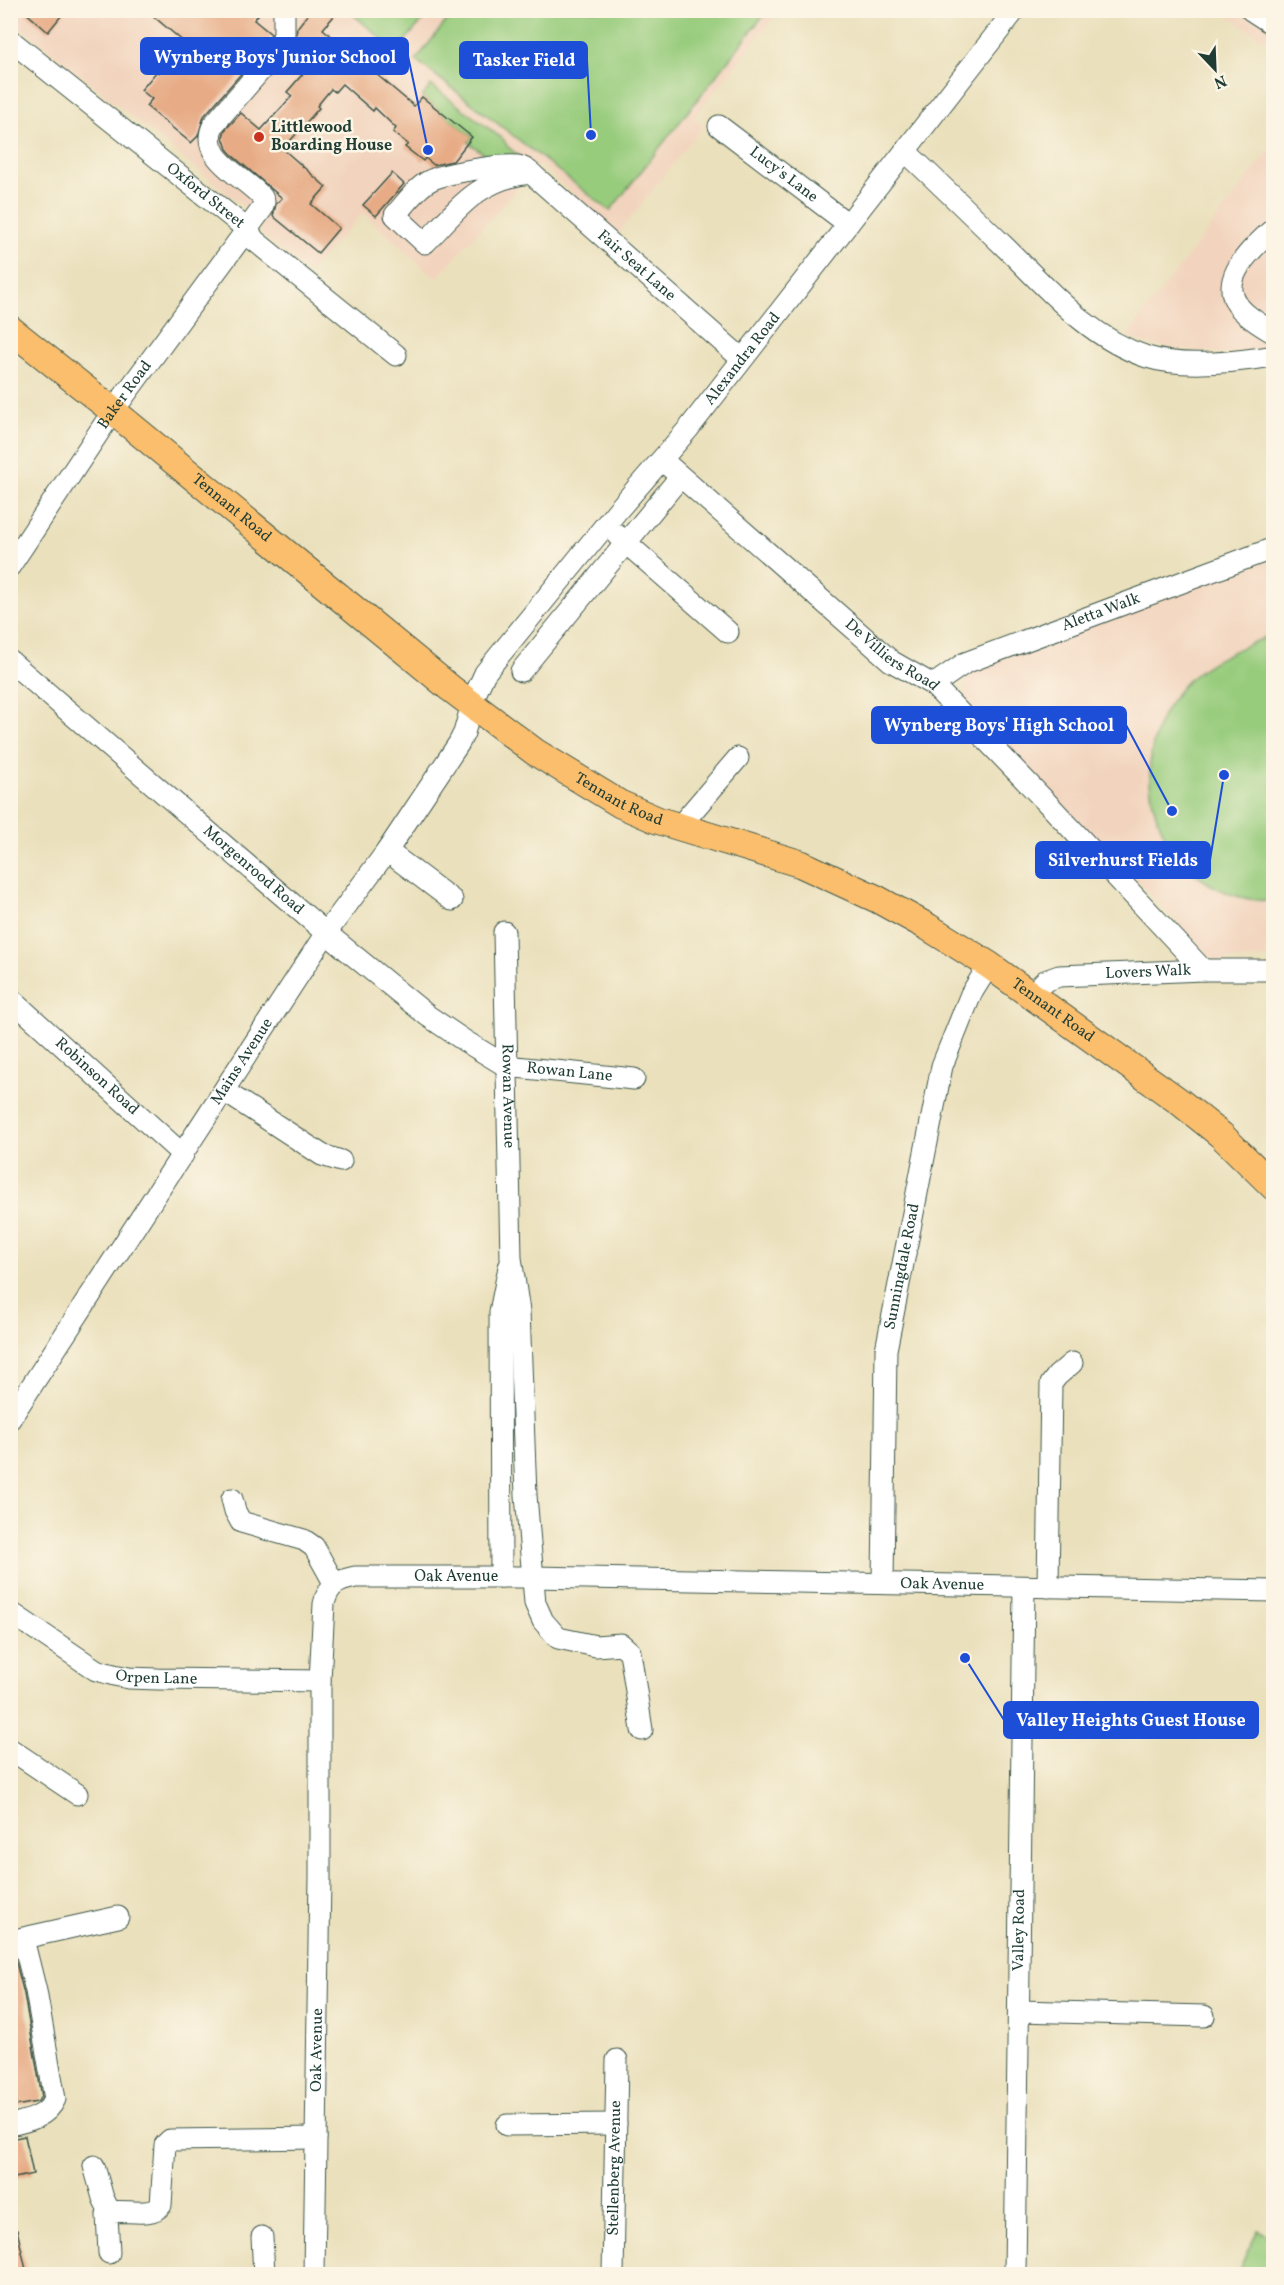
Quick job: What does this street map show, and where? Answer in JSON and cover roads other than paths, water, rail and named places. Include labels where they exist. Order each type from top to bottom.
[{"type":"main road","name":"Tennant Road","points":[[10,329],[471,705],[535,752],[620,804],[679,827],[801,864],[928,927],[989,965],[1180,1102],[1221,1136],[1274,1187]]},
{"type":"street","name":"Baker Road","points":[[10,566],[113,411],[262,209],[262,197],[216,156],[210,147],[210,135],[214,124],[279,49],[284,34],[284,10]]},
{"type":"street","name":"Alexandra Road","points":[[471,705],[485,673],[605,525],[689,428],[1015,10]]},
{"type":"street","points":[[1251,10],[1274,25]]},
{"type":"street","name":"Oxford Street","points":[[10,40],[248,230],[254,240],[396,355]]},
{"type":"street","name":"Lucy's Lane","points":[[719,126],[848,224]]},
{"type":"street","points":[[905,151],[1086,325],[1119,345],[1149,357],[1197,363],[1229,362],[1274,356]]},
{"type":"street","points":[[516,166],[531,173],[501,180],[477,191],[425,243],[395,215],[426,183],[434,179],[486,168],[516,166]]},
{"type":"street","name":"Fair Seat Lane","points":[[531,173],[742,359]]},
{"type":"street","points":[[1274,228],[1239,264],[1233,282],[1233,292],[1245,314],[1274,333]]},
{"type":"street","name":"De Villiers Road","points":[[662,460],[891,661],[933,685],[1203,970]]},
{"type":"street","points":[[521,671],[680,477]]},
{"type":"street","points":[[626,501],[647,518]]},
{"type":"street","points":[[605,525],[728,632]]},
{"type":"street","name":"Aletta Walk","points":[[933,685],[965,663],[1274,548]]},
{"type":"street","points":[[538,606],[561,623]]},
{"type":"street","name":"Morgenrood Road","points":[[10,661],[326,933],[428,1016],[506,1066]]},
{"type":"street","name":"Mains Avenue","points":[[10,1419],[326,933],[387,851],[463,736],[471,705]]},
{"type":"street","points":[[679,827],[738,758]]},
{"type":"street","points":[[387,851],[452,900]]},
{"type":"street","name":"Rowan Avenue","points":[[504,932],[512,1258],[519,1311],[535,1603],[543,1621],[558,1638],[596,1646],[621,1644],[630,1652],[642,1730]]},
{"type":"street","name":"Sunningdale Road","points":[[883,1583],[886,1350],[942,1066],[971,994],[989,965]]},
{"type":"street","name":"Lovers Walk","points":[[1030,995],[1045,981],[1059,976],[1203,970],[1274,970]]},
{"type":"street","name":"Robinson Road","points":[[10,998],[183,1155]]},
{"type":"street","name":"Rowan Lane","points":[[506,1066],[634,1079]]},
{"type":"street","points":[[224,1091],[322,1155],[341,1161]]},
{"type":"street","name":"Rowan Avenue","points":[[501,1577],[500,1312],[512,1258]]},
{"type":"street","points":[[1048,1587],[1051,1384],[1072,1363]]},
{"type":"street","points":[[232,1499],[241,1522],[304,1540],[314,1547],[334,1583]]},
{"type":"street","name":"Oak Avenue","points":[[315,2274],[320,1681],[324,1604],[326,1595],[334,1583],[355,1577],[532,1577],[1274,1591]]},
{"type":"street","name":"Valley Road","points":[[1016,2274],[1024,1587]]},
{"type":"street","name":"Orpen Lane","points":[[10,1612],[96,1670],[114,1675],[158,1679],[320,1681]]},
{"type":"street","points":[[10,1749],[77,1794]]},
{"type":"street","points":[[10,2125],[32,2120],[47,2110],[56,2099],[36,1990],[17,1940],[118,1917]]},
{"type":"street","points":[[1019,2011],[1204,2016]]},
{"type":"street","name":"Stellenberg Avenue","points":[[613,2274],[617,2060]]},
{"type":"street","points":[[507,2125],[616,2124]]},
{"type":"street","points":[[110,2212],[159,2209],[163,2195],[165,2145],[170,2140],[316,2138]]},
{"type":"street","points":[[94,2166],[103,2198],[110,2212]]},
{"type":"street","points":[[109,2253],[107,2215],[110,2212]]},
{"type":"street","points":[[262,2237],[264,2274]]},
{"type":"place","name":"Tasker Field","points":[[591,135]]},
{"type":"place","name":"Littlewood Boarding House","points":[[259,137]]},
{"type":"place","name":"Wynberg Boys' Junior School","points":[[428,150]]},
{"type":"place","name":"Silverhurst Fields","points":[[1224,775]]},
{"type":"place","name":"Wynberg Boys' High School","points":[[1172,811]]},
{"type":"place","name":"Valley Heights Guest House","points":[[965,1658]]}]
